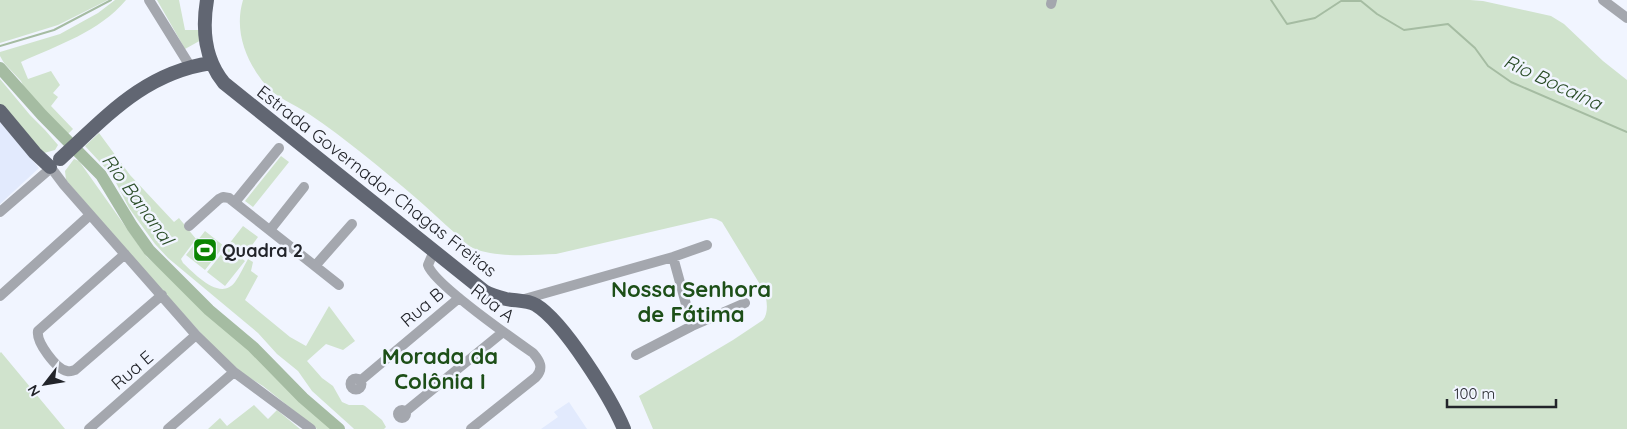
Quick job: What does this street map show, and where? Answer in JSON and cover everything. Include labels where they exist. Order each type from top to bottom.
[{"type":"main road","name":"Estrada Governador Chagas Freitas","points":[[207,0],[207,49],[211,62],[224,83],[283,143],[434,251],[484,291],[496,296],[535,305],[546,313],[558,326],[599,382],[624,429]]},
{"type":"main road","points":[[0,111],[35,153],[55,164],[117,107],[147,84],[170,72],[211,62]]},
{"type":"street","points":[[149,0],[190,66]]},
{"type":"street","points":[[1603,0],[1627,18]]},
{"type":"street","points":[[235,202],[283,143]]},
{"type":"street","points":[[0,212],[55,164],[64,185],[196,335],[234,372],[311,429]]},
{"type":"street","points":[[270,230],[304,187]]},
{"type":"street","points":[[189,226],[221,198],[226,198],[235,202],[339,285]]},
{"type":"street","points":[[0,296],[90,215]]},
{"type":"street","points":[[315,266],[352,224]]},
{"type":"street","points":[[519,301],[673,257],[707,245]]},
{"type":"street","name":"Rua A","points":[[434,251],[428,262],[430,270],[439,280],[459,298],[533,353],[539,360],[541,368],[536,377],[471,429]]},
{"type":"street","points":[[125,254],[38,331],[38,340],[49,355],[63,370],[69,372],[74,370],[162,295]]},
{"type":"street","points":[[673,257],[692,326]]},
{"type":"street","name":"Rua B","points":[[360,380],[459,298]]},
{"type":"street","points":[[636,355],[692,326],[744,303]]},
{"type":"street","points":[[405,412],[503,332]]},
{"type":"street","name":"Rua E","points":[[89,429],[196,335]]},
{"type":"street","points":[[168,429],[234,372]]},
{"type":"shaded area","points":[[0,122],[39,168],[0,204]]},
{"type":"shaded area","points":[[569,402],[587,429],[541,429],[558,417],[554,412]]},
{"type":"green space","points":[[0,0],[108,0],[58,25],[0,43]]},
{"type":"green space","points":[[115,0],[126,0],[91,29],[21,62],[28,79],[51,71],[60,85],[53,93],[58,97],[51,106],[73,129],[68,134],[65,133],[31,102],[21,81],[4,63],[0,52],[60,34],[98,13]]},
{"type":"green space","points":[[157,0],[179,0],[185,30],[201,30],[203,39],[185,49]]},
{"type":"green space","points":[[243,0],[1470,0],[1483,1],[1551,16],[1564,24],[1603,61],[1627,80],[1627,429],[653,429],[639,396],[733,340],[763,320],[766,314],[767,302],[764,291],[722,222],[711,218],[556,254],[503,255],[473,248],[350,144],[309,114],[269,89],[252,65],[243,44],[240,22]]},
{"type":"green space","points":[[0,79],[58,145],[55,150],[44,153],[0,108]]},
{"type":"green space","points":[[99,133],[130,175],[174,222],[179,218],[196,239],[181,259],[200,279],[222,289],[229,287],[235,282],[248,259],[253,262],[251,271],[258,276],[245,300],[290,337],[306,346],[329,306],[355,341],[343,350],[326,344],[307,361],[322,378],[333,386],[342,402],[349,405],[365,406],[382,420],[386,427],[384,429],[354,429],[312,391],[298,371],[277,354],[258,333],[168,258],[155,244],[129,208],[112,175],[85,146]]},
{"type":"green space","points":[[281,156],[289,162],[253,207],[245,201]]},
{"type":"green space","points":[[74,159],[79,161],[147,257],[249,345],[303,402],[336,429],[317,429],[219,353],[140,266],[66,180],[65,171]]},
{"type":"green space","points":[[243,226],[258,237],[244,256],[229,244]]},
{"type":"green space","name":"Quadra 2","points":[[205,231],[224,246],[205,270],[186,255]]},
{"type":"green space","points":[[227,247],[245,261],[225,286],[207,272]]},
{"type":"green space","points":[[1,352],[65,429],[0,429]]},
{"type":"green space","points":[[254,405],[268,419],[277,410],[300,429],[208,429],[220,418],[227,426]]},
{"type":"waterway","name":"Rio Bocaína","points":[[0,46],[54,30],[111,0]]},
{"type":"waterway","name":"Rio Bocaína","points":[[1271,0],[1287,24],[1315,18],[1341,1],[1361,1],[1377,14],[1404,30],[1448,24],[1475,48],[1488,66],[1511,82],[1627,132]]},
{"type":"waterway","name":"Rio Bananal","points":[[0,68],[42,115],[101,175],[149,250],[209,310],[253,347],[303,398],[339,429]]},
{"type":"place","name":"Quadra 2","points":[[205,250]]},
{"type":"district","name":"Nossa Senhora de Fátima","points":[[691,302]]},
{"type":"district","name":"Morada da Colônia I","points":[[440,368]]}]
